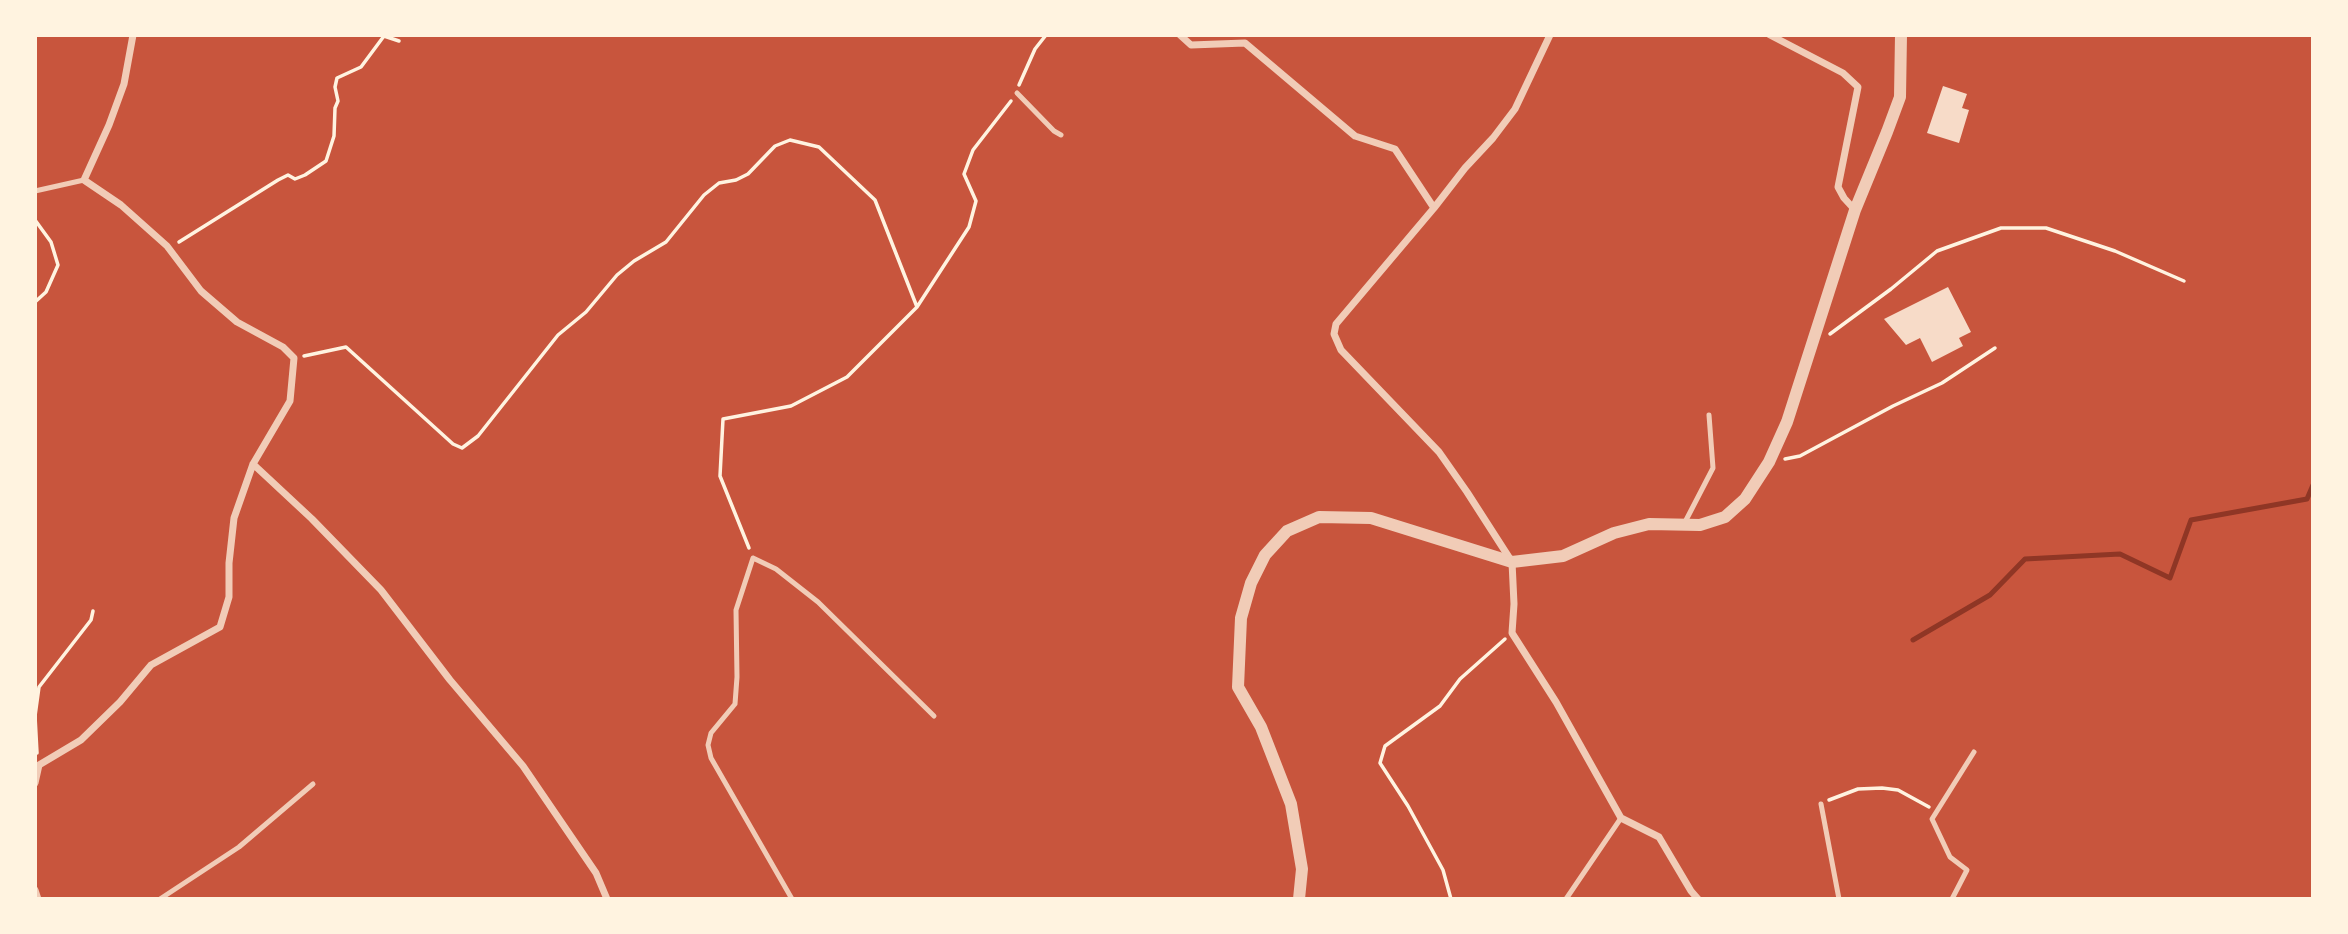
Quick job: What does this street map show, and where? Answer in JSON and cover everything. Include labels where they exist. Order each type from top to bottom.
[{"type":"street","points":[[35,783],[39,765],[81,740],[120,702],[150,666],[220,627],[229,597],[229,563],[234,519],[253,464],[290,401],[294,358],[283,347],[237,322],[201,291],[167,246],[121,205],[83,180],[109,125],[124,84],[133,35]]},
{"type":"street","points":[[1180,35],[1191,45],[1245,43],[1355,136],[1395,149],[1434,208]]},
{"type":"street","points":[[1550,35],[1514,109],[1493,138],[1336,324],[1334,334],[1341,350],[1439,452],[1512,562],[1512,634],[1556,702],[1620,818],[1659,837],[1698,899]]},
{"type":"street","points":[[1770,35],[1843,73],[1858,87],[1839,187],[1854,210]]},
{"type":"street","points":[[1299,899],[1302,869],[1292,804],[1261,727],[1238,687],[1241,618],[1251,583],[1265,555],[1287,531],[1319,517],[1371,518],[1512,562],[1563,556],[1615,533],[1649,524],[1700,525],[1725,517],[1745,499],[1769,462],[1787,422],[1854,210],[1900,97],[1901,35]]},
{"type":"street","points":[[253,464],[312,519],[381,590],[450,680],[523,766],[596,873],[607,899]]},
{"type":"street","points":[[35,890],[36,897]]},
{"type":"lane","points":[[1017,93],[1061,135]]},
{"type":"lane","points":[[35,191],[83,180]]},
{"type":"lane","points":[[1683,526],[1713,468],[1709,415]]},
{"type":"lane","points":[[792,899],[711,758],[708,745],[711,733],[735,704],[736,610],[753,558],[776,569],[818,602],[934,716]]},
{"type":"lane","points":[[1952,899],[1966,870],[1950,857],[1931,819],[1974,752]]},
{"type":"lane","points":[[160,899],[239,847],[313,784]]},
{"type":"lane","points":[[1821,804],[1839,899]]},
{"type":"lane","points":[[1566,899],[1620,818]]},
{"type":"path","points":[[753,558],[719,476],[723,419],[791,405],[847,377],[917,307],[969,227],[976,201],[964,174],[973,150],[1017,93],[1035,50],[1046,35]]},
{"type":"path","points":[[167,246],[181,241],[278,180],[289,175],[295,179],[326,161],[334,136],[335,108],[338,101],[335,87],[337,78],[360,67],[384,36],[399,41]]},
{"type":"path","points":[[294,358],[346,347],[453,444],[462,448],[478,436],[558,335],[586,312],[617,275],[634,261],[666,242],[675,228],[711,189],[719,183],[736,180],[748,174],[775,146],[790,140],[820,147],[875,200],[917,307]]},
{"type":"path","points":[[35,220],[51,242],[58,265],[46,292],[35,302]]},
{"type":"path","points":[[1811,345],[1829,335],[1891,289],[1937,251],[2001,228],[2046,228],[2115,251],[2184,281]]},
{"type":"path","points":[[1769,462],[1800,456],[1838,437],[1893,406],[1942,383],[1995,348]]},
{"type":"path","points":[[39,765],[35,716],[39,687],[91,620],[93,611]]},
{"type":"path","points":[[1451,899],[1443,870],[1408,806],[1380,763],[1385,746],[1440,706],[1460,679],[1512,634]]},
{"type":"path","points":[[1821,804],[1846,792],[1882,788],[1898,790],[1928,807],[1942,805]]},
{"type":"building","points":[[1943,86],[1967,94],[1962,108],[1969,110],[1959,143],[1927,133]]},
{"type":"building","points":[[1948,287],[1971,332],[1959,338],[1963,346],[1932,362],[1920,338],[1906,345],[1884,319]]},
{"type":"waterway","points":[[1913,640],[1990,595],[2025,559],[2120,554],[2170,578],[2191,520],[2307,499],[2313,485]]}]
